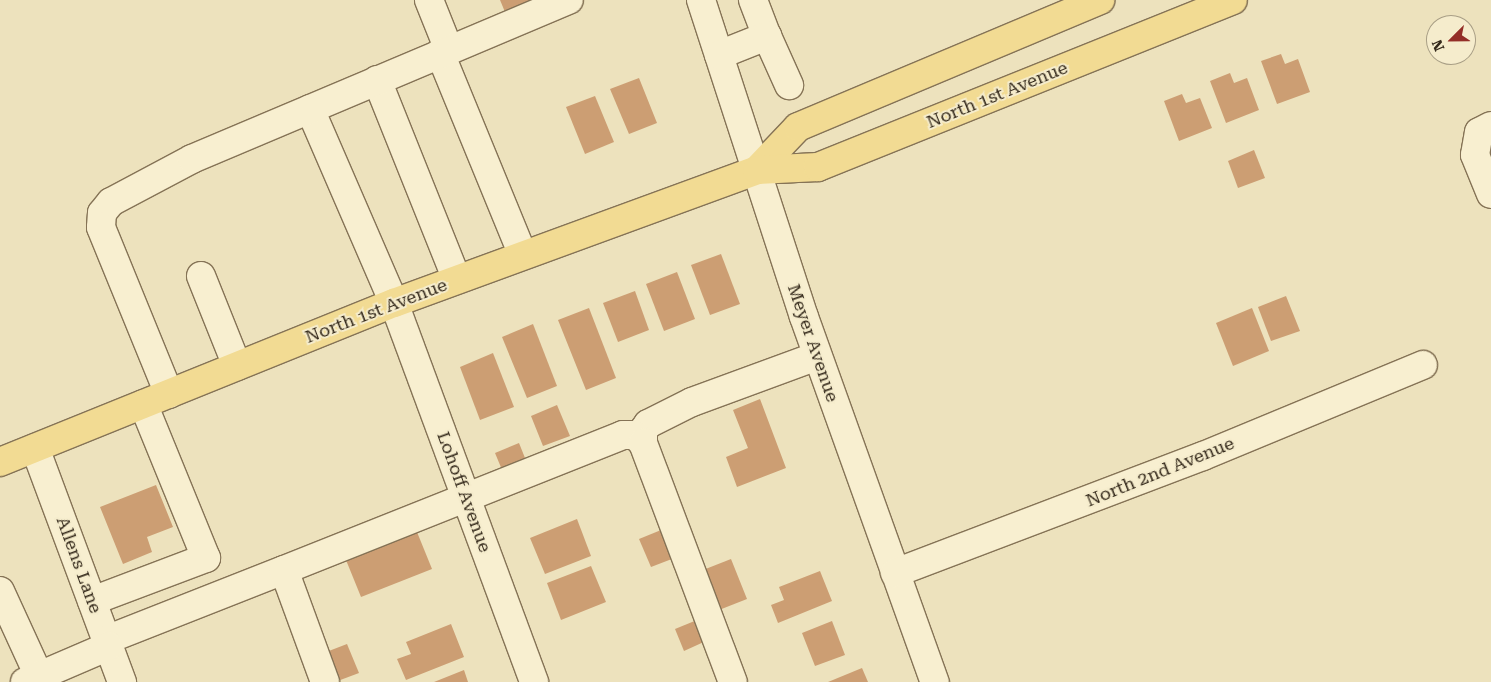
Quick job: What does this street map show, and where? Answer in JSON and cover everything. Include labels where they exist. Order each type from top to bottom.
[{"type":"main road","name":"North 1st Avenue","points":[[757,170],[798,127],[1100,0]]},
{"type":"main road","name":"North 1st Avenue","points":[[0,462],[394,303],[757,170],[818,167],[1233,0]]},
{"type":"street","points":[[429,0],[444,52],[523,255]]},
{"type":"street","points":[[169,394],[101,227],[102,214],[111,202],[192,159],[569,0]]},
{"type":"street","name":"Meyer Avenue","points":[[701,0],[817,356],[934,682]]},
{"type":"street","points":[[753,0],[789,85]]},
{"type":"street","points":[[720,55],[768,36]]},
{"type":"street","points":[[377,80],[457,280]]},
{"type":"street","name":"Lohoff Avenue","points":[[310,109],[394,303],[534,682]]},
{"type":"street","points":[[1491,126],[1479,132],[1475,155],[1491,192]]},
{"type":"street","points":[[201,276],[237,366]]},
{"type":"street","points":[[733,682],[644,443],[643,431],[648,424],[683,406],[817,356]]},
{"type":"street","name":"North 2nd Avenue","points":[[895,574],[1203,456],[1423,365]]},
{"type":"street","points":[[92,601],[206,558],[143,404]]},
{"type":"street","points":[[0,591],[32,679],[108,643],[284,570],[623,434],[635,435],[644,443]]},
{"type":"street","name":"Allens Lane","points":[[35,448],[122,682]]},
{"type":"street","points":[[284,570],[325,682]]},
{"type":"building","points":[[500,0],[536,0],[505,12]]},
{"type":"building","points":[[1281,54],[1285,64],[1298,59],[1310,92],[1277,104],[1261,61]]},
{"type":"building","points":[[1230,73],[1234,83],[1247,78],[1259,110],[1226,123],[1210,81]]},
{"type":"building","points":[[639,78],[657,123],[629,134],[610,89]]},
{"type":"building","points":[[1182,94],[1186,103],[1200,98],[1212,128],[1179,141],[1164,101]]},
{"type":"building","points":[[595,96],[614,142],[585,154],[566,107]]},
{"type":"building","points":[[1254,150],[1265,178],[1238,188],[1228,161]]},
{"type":"building","points":[[721,254],[740,304],[710,315],[691,265]]},
{"type":"building","points":[[677,272],[695,319],[664,331],[646,284]]},
{"type":"building","points":[[635,291],[649,330],[618,342],[603,303]]},
{"type":"building","points":[[1286,296],[1300,331],[1271,341],[1258,307]]},
{"type":"building","points":[[589,308],[616,378],[586,390],[558,320]]},
{"type":"building","points":[[1252,308],[1269,351],[1233,366],[1216,323]]},
{"type":"building","points":[[533,324],[557,386],[527,398],[502,337]]},
{"type":"building","points":[[493,353],[514,407],[480,420],[460,367]]},
{"type":"building","points":[[760,399],[786,468],[737,487],[726,457],[748,448],[733,410]]},
{"type":"building","points":[[557,405],[570,436],[543,446],[531,416]]},
{"type":"building","points":[[519,443],[529,468],[505,477],[495,453]]},
{"type":"building","points":[[156,485],[173,527],[147,537],[152,552],[123,564],[100,507]]},
{"type":"building","points":[[577,519],[591,556],[545,574],[530,538]]},
{"type":"building","points":[[666,528],[677,557],[651,567],[639,539]]},
{"type":"building","points":[[417,532],[432,569],[361,597],[346,560]]},
{"type":"building","points":[[731,559],[747,599],[719,610],[703,570]]},
{"type":"building","points":[[591,566],[606,602],[561,620],[547,583]]},
{"type":"building","points":[[820,571],[832,601],[778,623],[771,605],[784,600],[779,587]]},
{"type":"building","points":[[697,620],[706,641],[684,651],[675,629]]},
{"type":"building","points":[[832,621],[845,655],[815,666],[802,633]]},
{"type":"building","points":[[451,624],[464,657],[406,680],[397,659],[411,654],[406,642]]},
{"type":"building","points":[[347,644],[359,673],[335,682],[321,654]]},
{"type":"building","points":[[862,668],[868,682],[828,682]]},
{"type":"building","points":[[464,670],[468,682],[434,682]]}]
